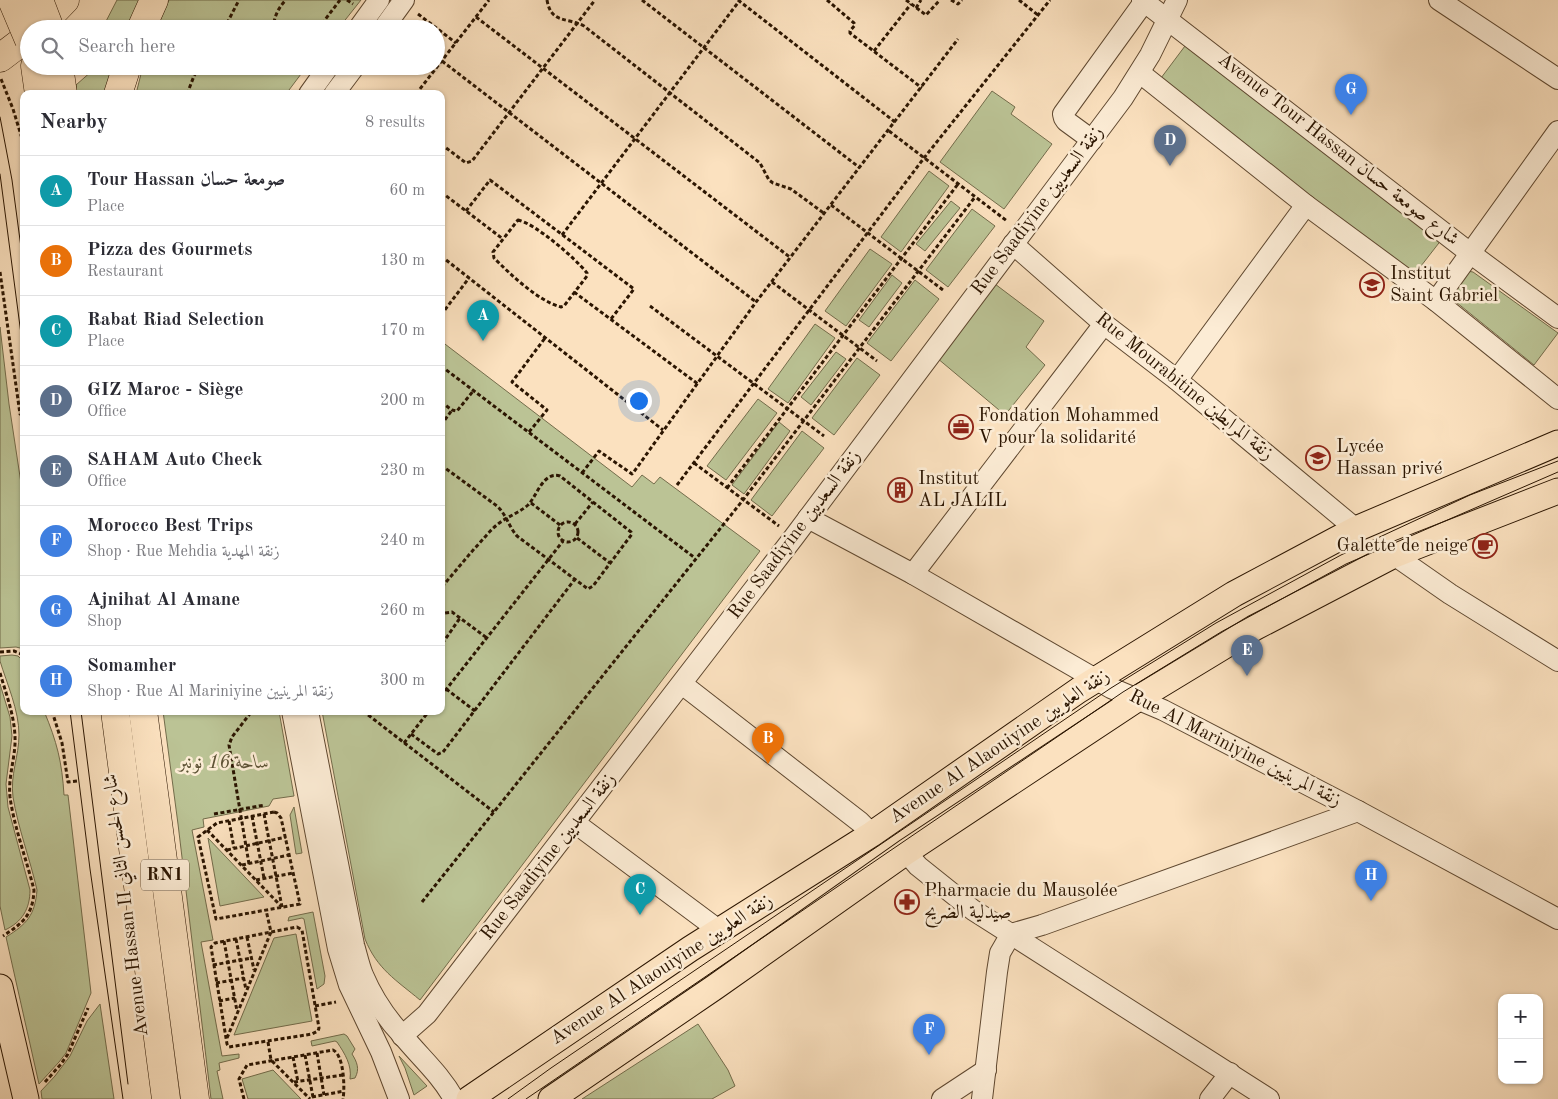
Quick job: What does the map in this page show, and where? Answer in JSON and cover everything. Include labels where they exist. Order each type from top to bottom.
[{"type":"highway","points":[[12,0],[21,20]]},
{"type":"highway","points":[[39,0],[47,20]]},
{"type":"highway","points":[[46,20],[65,0]]},
{"type":"highway","points":[[145,20],[154,0]]},
{"type":"highway","points":[[0,58],[20,44]]},
{"type":"highway","points":[[36,75],[38,90]]},
{"type":"highway","points":[[60,75],[62,90]]},
{"type":"highway","points":[[119,90],[124,75]]},
{"type":"highway","name":"Avenue Hassan II شارع الحسن الثاني","points":[[103,715],[125,910],[151,1099]]},
{"type":"highway","points":[[115,715],[166,1099]]},
{"type":"highway","points":[[128,715],[177,1099]]},
{"type":"highway","name":"RN1","points":[[144,715],[195,1099]]},
{"type":"main road","name":"Avenue Al Alaouiyine زنقة العلويين","points":[[469,1099],[690,949],[872,834],[1097,679],[1234,594],[1356,528],[1558,443]]},
{"type":"main road","name":"Avenue Al Alaouiyine زنقة العلويين","points":[[551,1099],[715,987],[906,852],[1137,698],[1254,628],[1394,555],[1558,491]]},
{"type":"main road","points":[[0,987],[34,1091]]},
{"type":"street","points":[[365,20],[380,0]]},
{"type":"street","name":"Rue Saadiyine زنقة السعديين","points":[[402,1036],[427,1014],[575,823],[794,537],[1018,239],[1140,73],[1177,0]]},
{"type":"street","points":[[1439,0],[1558,79]]},
{"type":"street","points":[[1092,140],[1066,121],[1063,114],[1143,1]]},
{"type":"street","name":"Avenue Tour Hassan شارع صومعة حسان","points":[[1143,1],[1470,253],[1558,318]]},
{"type":"street","points":[[394,20],[411,7]]},
{"type":"street","points":[[1140,73],[1306,206],[1436,301],[1558,397]]},
{"type":"street","points":[[306,85],[318,75]]},
{"type":"street","points":[[337,90],[348,75]]},
{"type":"street","points":[[1436,301],[1558,131]]},
{"type":"street","points":[[1177,380],[1306,206]]},
{"type":"street","name":"Rue Mourabitine زنقة المرابطين","points":[[1018,239],[1104,324],[1177,380],[1356,528]]},
{"type":"street","points":[[913,574],[1104,324]]},
{"type":"street","name":"Rue Al Mariniyine زنقة المرينيين","points":[[808,518],[913,574],[1112,688],[1163,710],[1358,811],[1558,919]]},
{"type":"street","points":[[1394,555],[1450,594],[1558,661]]},
{"type":"street","points":[[682,684],[860,822],[872,834]]},
{"type":"street","points":[[293,715],[338,949],[349,985],[381,1052],[399,1099]]},
{"type":"street","points":[[309,715],[354,945],[362,973],[368,986],[402,1036],[433,1068],[445,1083],[454,1099]]},
{"type":"street","points":[[982,1099],[1000,953],[1012,934],[1051,922],[1358,811]]},
{"type":"street","points":[[575,823],[720,931]]},
{"type":"street","points":[[906,852],[918,866],[973,910],[1269,1099]]},
{"type":"street","points":[[942,1099],[986,1070]]},
{"type":"street","points":[[1210,1099],[1230,1073]]},
{"type":"path","points":[[229,20],[239,0]]},
{"type":"path","points":[[275,20],[281,5],[286,0]]},
{"type":"path","points":[[325,20],[340,0]]},
{"type":"path","points":[[445,57],[489,0]]},
{"type":"path","points":[[547,0],[548,9],[554,16],[584,26],[760,163],[769,180],[791,189],[825,214]]},
{"type":"path","points":[[445,147],[463,162],[469,163],[595,0]]},
{"type":"path","points":[[642,0],[860,168]]},
{"type":"path","points":[[562,235],[739,0],[895,122]]},
{"type":"path","points":[[826,0],[854,23],[855,25],[850,33],[922,88]]},
{"type":"path","points":[[906,0],[926,15],[940,0]]},
{"type":"path","points":[[916,8],[921,0]]},
{"type":"path","points":[[951,0],[958,4],[962,0]]},
{"type":"path","points":[[1019,0],[1038,15]]},
{"type":"path","points":[[677,485],[924,158],[1050,0]]},
{"type":"path","points":[[874,51],[911,4]]},
{"type":"path","points":[[411,7],[427,20]]},
{"type":"path","points":[[476,17],[791,258]]},
{"type":"path","points":[[445,34],[456,43]]},
{"type":"path","points":[[582,473],[599,451],[632,474],[756,302],[958,39]]},
{"type":"path","points":[[445,63],[756,302]]},
{"type":"path","points":[[189,90],[195,75]]},
{"type":"path","points":[[419,90],[431,75]]},
{"type":"path","points":[[0,76],[20,132]]},
{"type":"path","points":[[889,131],[975,197],[1018,239]]},
{"type":"path","points":[[466,211],[490,180],[634,290],[611,319]]},
{"type":"path","points":[[727,488],[958,184]]},
{"type":"path","points":[[445,195],[503,239]]},
{"type":"path","points":[[422,902],[743,500],[975,197]]},
{"type":"path","points":[[832,205],[943,290]]},
{"type":"path","points":[[518,220],[521,221],[546,236],[569,255],[587,273],[587,276],[564,306],[561,307],[526,287],[494,258],[493,252],[503,239],[518,220]]},
{"type":"path","points":[[445,259],[664,430]]},
{"type":"path","points":[[0,272],[20,414]]},
{"type":"path","points":[[445,310],[469,278]]},
{"type":"path","points":[[772,282],[877,362]]},
{"type":"path","points":[[574,292],[698,384]]},
{"type":"path","points":[[650,306],[824,436]]},
{"type":"path","points":[[529,432],[547,410],[512,382],[545,338]]},
{"type":"path","points":[[445,369],[695,558]]},
{"type":"path","points":[[445,405],[455,412],[459,410],[474,390]]},
{"type":"path","points":[[445,420],[452,410]]},
{"type":"path","points":[[694,463],[794,537]]},
{"type":"path","points":[[445,468],[497,506],[506,519],[517,536],[588,589],[591,588],[632,534],[560,476],[556,475],[546,479],[530,503],[520,511],[506,519],[498,524],[445,583]]},
{"type":"path","points":[[575,524],[593,502]]},
{"type":"path","points":[[530,503],[560,525]]},
{"type":"path","points":[[567,521],[575,524],[578,531],[577,538],[568,542],[559,538],[558,529],[560,525],[567,521]]},
{"type":"path","points":[[577,538],[610,564]]},
{"type":"path","points":[[445,691],[563,541]]},
{"type":"path","points":[[412,734],[438,754],[441,754],[575,579]]},
{"type":"path","points":[[445,613],[450,612],[487,638]]},
{"type":"path","points":[[445,639],[460,618]]},
{"type":"path","points":[[0,652],[14,651],[20,653]]},
{"type":"path","points":[[0,674],[15,727],[15,747],[10,774],[10,797],[34,890],[30,912],[23,921],[3,936]]},
{"type":"path","points":[[447,689],[475,711]]},
{"type":"path","points":[[53,715],[62,743],[68,782],[77,780]]},
{"type":"path","points":[[249,715],[232,737],[229,745],[249,864]]},
{"type":"path","points":[[404,744],[426,715]]},
{"type":"path","points":[[369,716],[494,812]]},
{"type":"path","points":[[214,814],[265,805]]},
{"type":"path","points":[[274,812],[280,815],[301,903],[216,919],[198,838],[217,823],[241,819],[274,812]]},
{"type":"path","points":[[264,814],[282,907]]},
{"type":"path","points":[[252,816],[264,878]]},
{"type":"path","points":[[229,821],[234,848]]},
{"type":"path","points":[[207,830],[282,907]]},
{"type":"path","points":[[226,850],[286,837]]},
{"type":"path","points":[[241,865],[289,855]]},
{"type":"path","points":[[256,880],[293,873]]},
{"type":"path","points":[[226,1039],[271,932],[266,910]]},
{"type":"path","points":[[297,927],[301,928],[319,1028],[315,1033],[230,1048],[227,1046],[211,947],[215,943],[247,937],[297,927]]},
{"type":"path","points":[[247,937],[254,971]]},
{"type":"path","points":[[236,939],[246,991]]},
{"type":"path","points":[[224,941],[238,1012]]},
{"type":"path","points":[[214,965],[252,958]]},
{"type":"path","points":[[216,983],[244,978]]},
{"type":"path","points":[[219,1001],[235,998]]},
{"type":"path","points":[[315,1006],[331,1004]]},
{"type":"path","points":[[34,1091],[62,1064],[88,1008]]},
{"type":"path","points":[[268,1042],[271,1060],[311,1098]]},
{"type":"path","points":[[244,1099],[239,1079],[245,1067],[250,1064],[333,1050],[336,1052],[343,1075],[343,1099]]},
{"type":"path","points":[[317,1053],[324,1095]]},
{"type":"path","points":[[305,1055],[311,1098]]},
{"type":"path","points":[[293,1057],[298,1082]]},
{"type":"path","points":[[293,1082],[343,1075]]},
{"type":"path","points":[[311,1098],[344,1091]]},
{"type":"green space","points":[[117,0],[144,0],[135,20],[107,20]]},
{"type":"green space","points":[[169,0],[361,0],[345,20],[160,20]]},
{"type":"green space","points":[[1185,46],[1442,239],[1414,275],[1158,82]]},
{"type":"green space","points":[[87,75],[114,75],[108,90],[77,90],[76,85]]},
{"type":"green space","points":[[141,75],[300,75],[289,90],[137,90]]},
{"type":"green space","points":[[992,91],[1015,107],[1011,114],[1052,144],[1004,209],[940,162]]},
{"type":"green space","points":[[929,171],[949,186],[901,252],[881,237]]},
{"type":"green space","points":[[951,201],[960,208],[925,251],[916,244]]},
{"type":"green space","points":[[972,209],[995,226],[948,287],[926,270]]},
{"type":"green space","points":[[870,249],[892,264],[846,326],[825,311]]},
{"type":"green space","points":[[1467,271],[1473,272],[1558,333],[1534,365],[1451,298],[1452,292]]},
{"type":"green space","points":[[892,275],[902,283],[869,327],[859,320]]},
{"type":"green space","points":[[915,280],[939,299],[891,361],[867,343]]},
{"type":"green space","points":[[995,284],[1044,321],[1026,347],[1045,365],[1005,415],[937,358]]},
{"type":"green space","points":[[815,324],[835,338],[788,403],[768,389]]},
{"type":"green space","points":[[0,327],[20,477],[20,648],[0,648]]},
{"type":"green space","points":[[445,344],[632,487],[642,475],[654,484],[660,477],[760,551],[420,1000],[381,966],[365,939],[323,715],[445,715]]},
{"type":"green space","points":[[836,352],[846,359],[811,405],[801,397]]},
{"type":"green space","points":[[857,358],[880,375],[834,435],[812,418]]},
{"type":"green space","points":[[758,399],[777,413],[726,480],[707,466]]},
{"type":"green space","points":[[779,422],[790,431],[744,494],[732,485]]},
{"type":"green space","points":[[802,431],[824,448],[772,516],[751,500]]},
{"type":"green space","points":[[12,655],[20,658],[20,715],[45,715],[58,752],[64,795],[68,795],[91,993],[66,1053],[39,1084],[6,937],[29,918],[36,899],[37,890],[13,797],[12,789],[19,735],[15,707],[0,656]]},
{"type":"green space","points":[[0,684],[10,717],[12,736],[6,784],[8,807],[30,890],[27,909],[24,914],[16,923],[5,930],[0,906]]},
{"type":"green space","name":"ساحة 16 نونبر","points":[[164,715],[280,715],[294,796],[273,799],[269,806],[203,819],[204,827],[192,830],[213,940],[201,942],[222,1056],[239,1054],[239,1058],[219,1063],[220,1070],[217,1071],[223,1099],[211,1099]]},
{"type":"green space","points":[[294,807],[302,853],[296,854],[290,815]]},
{"type":"green space","points":[[208,838],[264,897],[220,906]]},
{"type":"green space","points":[[313,912],[325,976],[324,984],[317,989],[304,919],[288,921],[289,917]]},
{"type":"green space","points":[[296,934],[312,1021],[234,1035],[274,938]]},
{"type":"green space","points":[[100,1004],[114,1099],[42,1099],[41,1091],[70,1056],[87,1021]]},
{"type":"green space","points":[[698,1024],[728,1070],[735,1086],[712,1099],[582,1099]]},
{"type":"green space","points":[[344,1034],[355,1049],[352,1054],[357,1066],[357,1072],[355,1078],[350,1079],[349,1064],[337,1042],[312,1046],[311,1041]]},
{"type":"green space","points":[[399,1056],[427,1086],[414,1095],[405,1068]]},
{"type":"green space","points":[[273,1070],[301,1099],[248,1099],[242,1079]]},
{"type":"tram line","points":[[0,117],[12,180],[20,240]]},
{"type":"tram line","points":[[0,174],[20,326]]},
{"type":"tram line","points":[[508,1099],[1111,688],[1216,623],[1341,555],[1470,495],[1558,461]]},
{"type":"tram line","points":[[526,1099],[1123,692],[1221,632],[1346,564],[1558,472]]},
{"type":"tram line","points":[[71,715],[90,869],[123,1099]]},
{"type":"tram line","points":[[82,715],[128,1084]]},
{"type":"place","name":"Ajnihat Al Amane","points":[[1351,115]]},
{"type":"place","name":"GIZ Maroc - Siège","points":[[1170,166]]},
{"type":"place","name":"Institut Saint Gabriel","points":[[1372,285]]},
{"type":"place","name":"Tour Hassan صومعة حسان","points":[[483,341]]},
{"type":"place","name":"Fondation Mohammed V pour la solidarité","points":[[961,427]]},
{"type":"place","name":"Lycée Hassan privé","points":[[1318,458]]},
{"type":"place","name":"Institut AL JALIL","points":[[900,490]]},
{"type":"place","name":"Galette de neige","points":[[1485,546]]},
{"type":"place","name":"SAHAM Auto Check","points":[[1247,676]]},
{"type":"place","name":"Pizza des Gourmets","points":[[768,764]]},
{"type":"place","name":"Somamher","points":[[1371,901]]},
{"type":"place","name":"Pharmacie du Mausolée صيدلية الضريح","points":[[907,902]]},
{"type":"place","name":"Rabat Riad Selection","points":[[640,915]]},
{"type":"place","name":"Morocco Best Trips","points":[[929,1055]]}]
